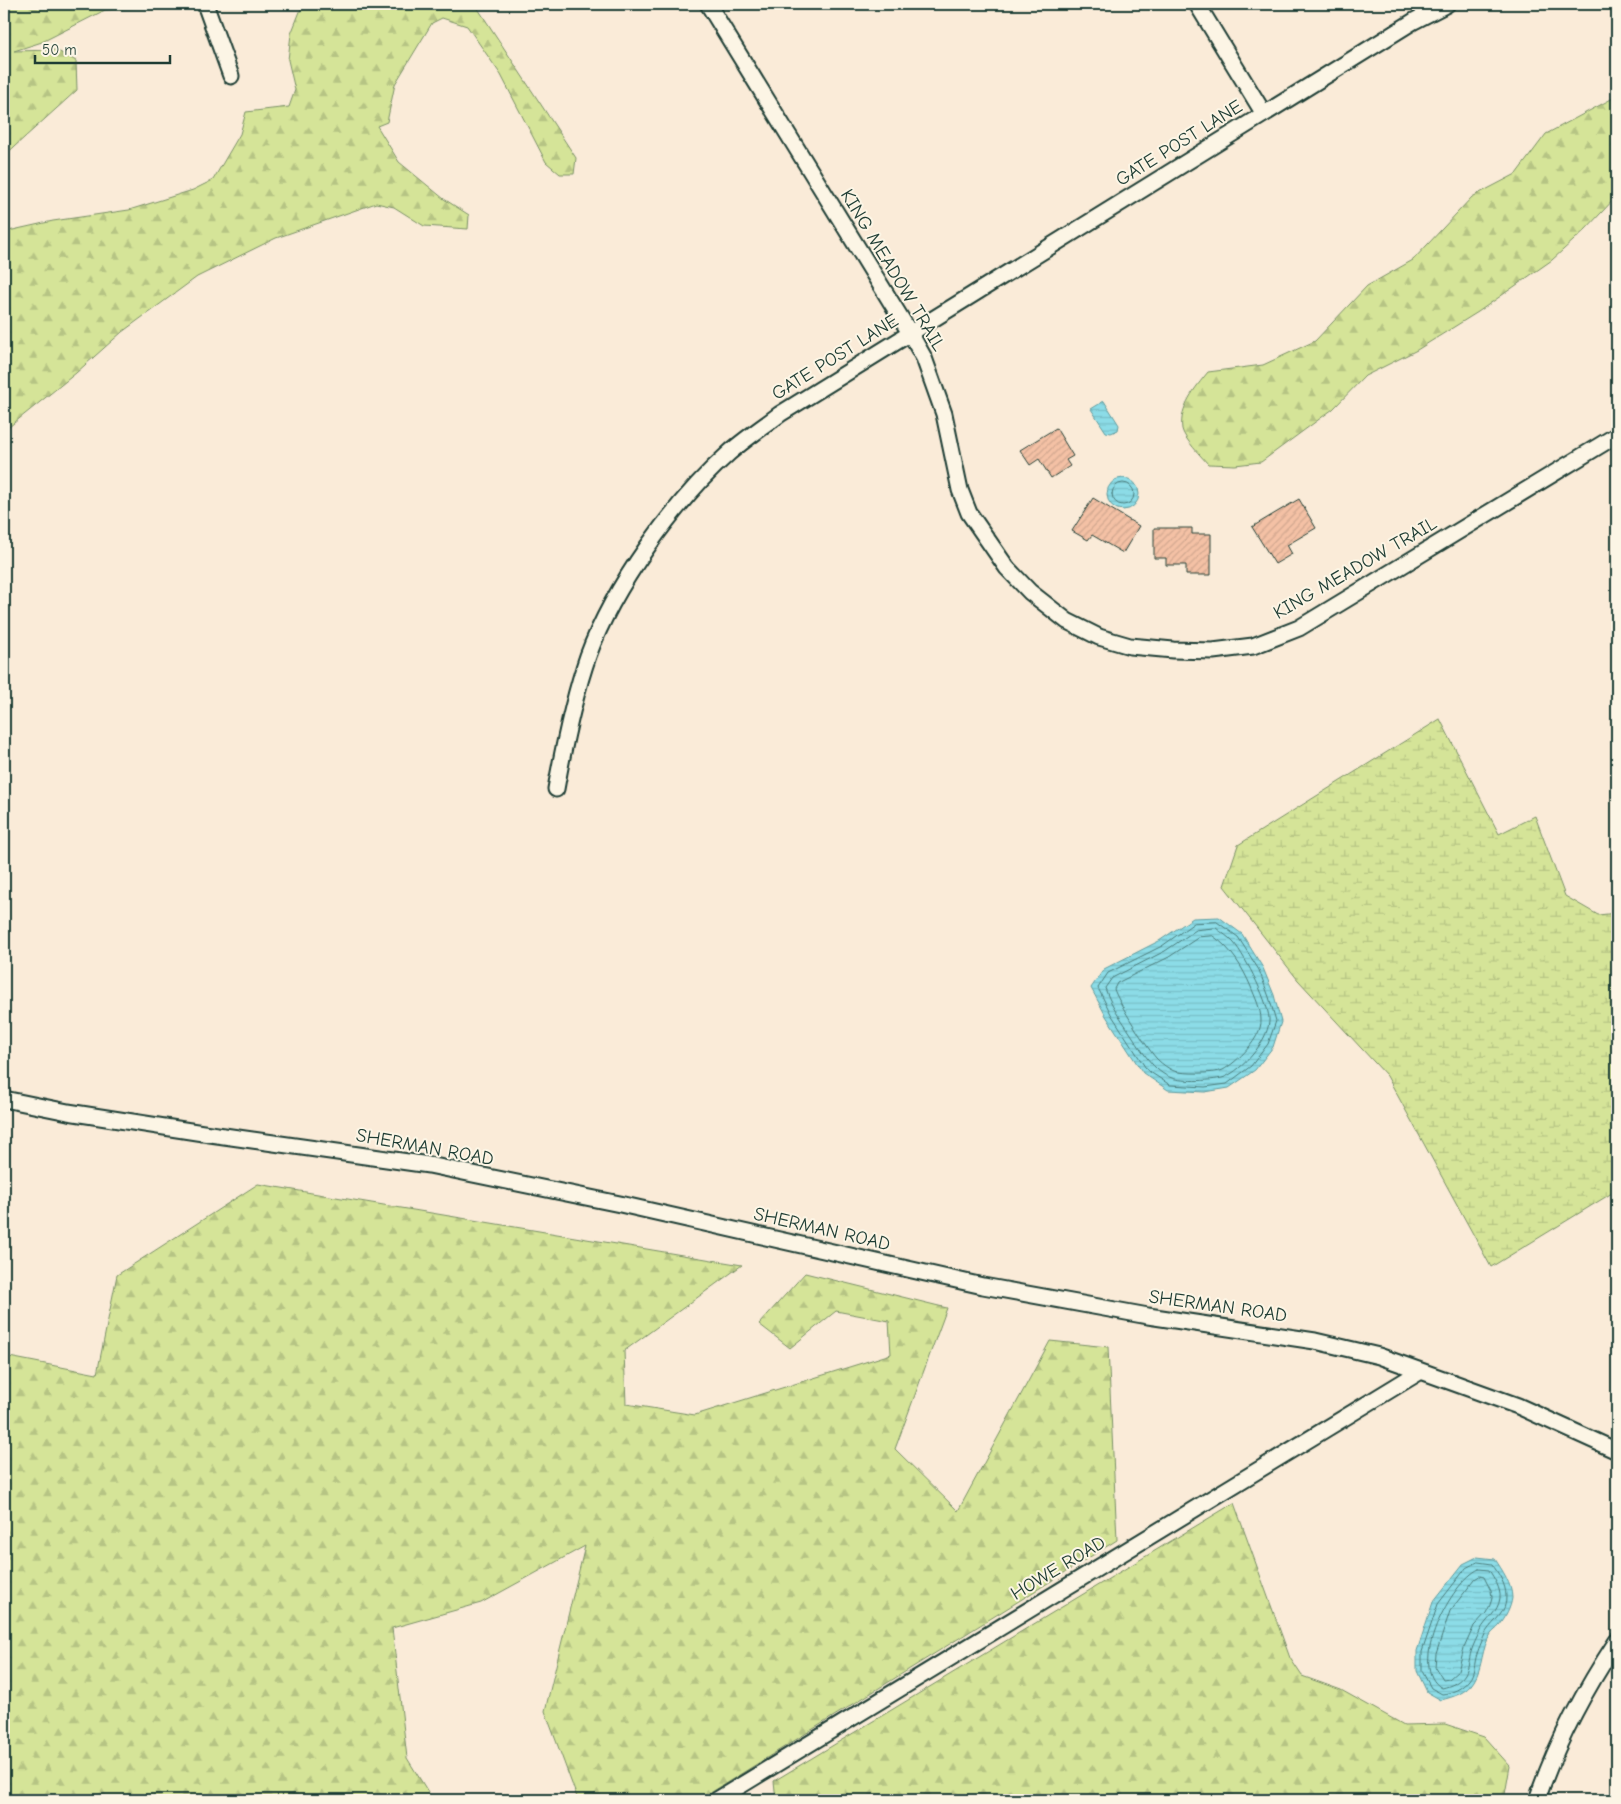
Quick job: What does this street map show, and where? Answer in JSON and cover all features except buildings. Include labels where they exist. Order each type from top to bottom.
[{"type":"street","points":[[205,4],[231,76]]},
{"type":"street","name":"KING MEADOW TRAIL","points":[[708,4],[924,358],[941,406],[962,495],[969,513],[986,541],[1006,568],[1030,592],[1067,621],[1099,637],[1130,646],[1173,650],[1213,651],[1253,646],[1299,628],[1617,435]]},
{"type":"street","points":[[1197,4],[1264,114]]},
{"type":"street","name":"GATE POST LANE","points":[[556,788],[565,734],[588,657],[602,624],[640,558],[690,492],[730,452],[780,414],[1414,20],[1448,4]]},
{"type":"street","name":"SHERMAN ROAD","points":[[4,1099],[68,1112],[194,1132],[429,1165],[620,1204],[983,1286],[1148,1316],[1315,1341],[1379,1356],[1422,1371],[1518,1406],[1617,1451]]},
{"type":"street","name":"HOWE ROAD","points":[[717,1800],[1422,1371]]},
{"type":"street","points":[[1537,1800],[1573,1712],[1617,1641]]},
{"type":"green space","points":[[4,4],[166,4],[165,6],[105,10],[42,42],[14,51],[56,50],[76,61],[77,90],[4,156]]},
{"type":"green space","points":[[303,4],[475,4],[576,158],[574,174],[560,174],[546,162],[501,75],[467,26],[442,18],[432,23],[395,84],[387,122],[377,126],[399,162],[444,199],[469,215],[468,229],[424,226],[394,207],[376,203],[276,238],[197,277],[122,332],[76,373],[4,431],[4,232],[53,221],[129,210],[193,190],[213,180],[240,134],[246,112],[289,107],[295,90],[288,60],[291,34]]},
{"type":"green space","points":[[1617,96],[1617,196],[1585,230],[1552,260],[1478,312],[1417,350],[1365,376],[1333,409],[1261,462],[1235,465],[1208,464],[1194,448],[1183,433],[1183,413],[1189,398],[1208,372],[1263,365],[1315,341],[1367,286],[1413,260],[1472,197],[1516,174],[1546,134]]},
{"type":"green space","points":[[1440,719],[1499,834],[1535,816],[1565,896],[1598,915],[1617,913],[1617,1190],[1491,1267],[1387,1076],[1298,980],[1224,886],[1238,845]]},
{"type":"green space","points":[[258,1184],[742,1265],[624,1351],[626,1404],[695,1415],[891,1354],[889,1321],[836,1311],[790,1348],[759,1324],[805,1273],[947,1308],[895,1449],[958,1511],[1050,1341],[1108,1347],[1117,1540],[699,1800],[578,1800],[545,1711],[585,1546],[481,1603],[392,1628],[407,1758],[433,1800],[4,1800],[4,1356],[97,1374],[117,1275]]},
{"type":"green space","points":[[1234,1503],[1290,1658],[1302,1676],[1341,1690],[1404,1725],[1445,1724],[1484,1737],[1510,1766],[1504,1800],[776,1800],[774,1781]]},
{"type":"water","points":[[1104,401],[1119,425],[1118,430],[1111,433],[1106,432],[1091,409]]},
{"type":"water","points":[[1123,478],[1129,479],[1134,483],[1138,488],[1138,500],[1134,505],[1129,509],[1123,510],[1117,509],[1112,505],[1108,500],[1107,494],[1108,488],[1112,483],[1117,479]]},
{"type":"water","points":[[1219,917],[1242,934],[1263,968],[1274,995],[1281,1022],[1273,1047],[1255,1070],[1229,1088],[1205,1092],[1168,1090],[1143,1073],[1106,1016],[1091,988],[1104,969],[1159,941],[1193,918]]},
{"type":"water","points":[[1477,1557],[1495,1559],[1508,1582],[1512,1593],[1511,1602],[1503,1620],[1488,1639],[1477,1676],[1471,1685],[1459,1694],[1441,1700],[1427,1692],[1417,1671],[1417,1651],[1433,1602],[1463,1564]]}]
